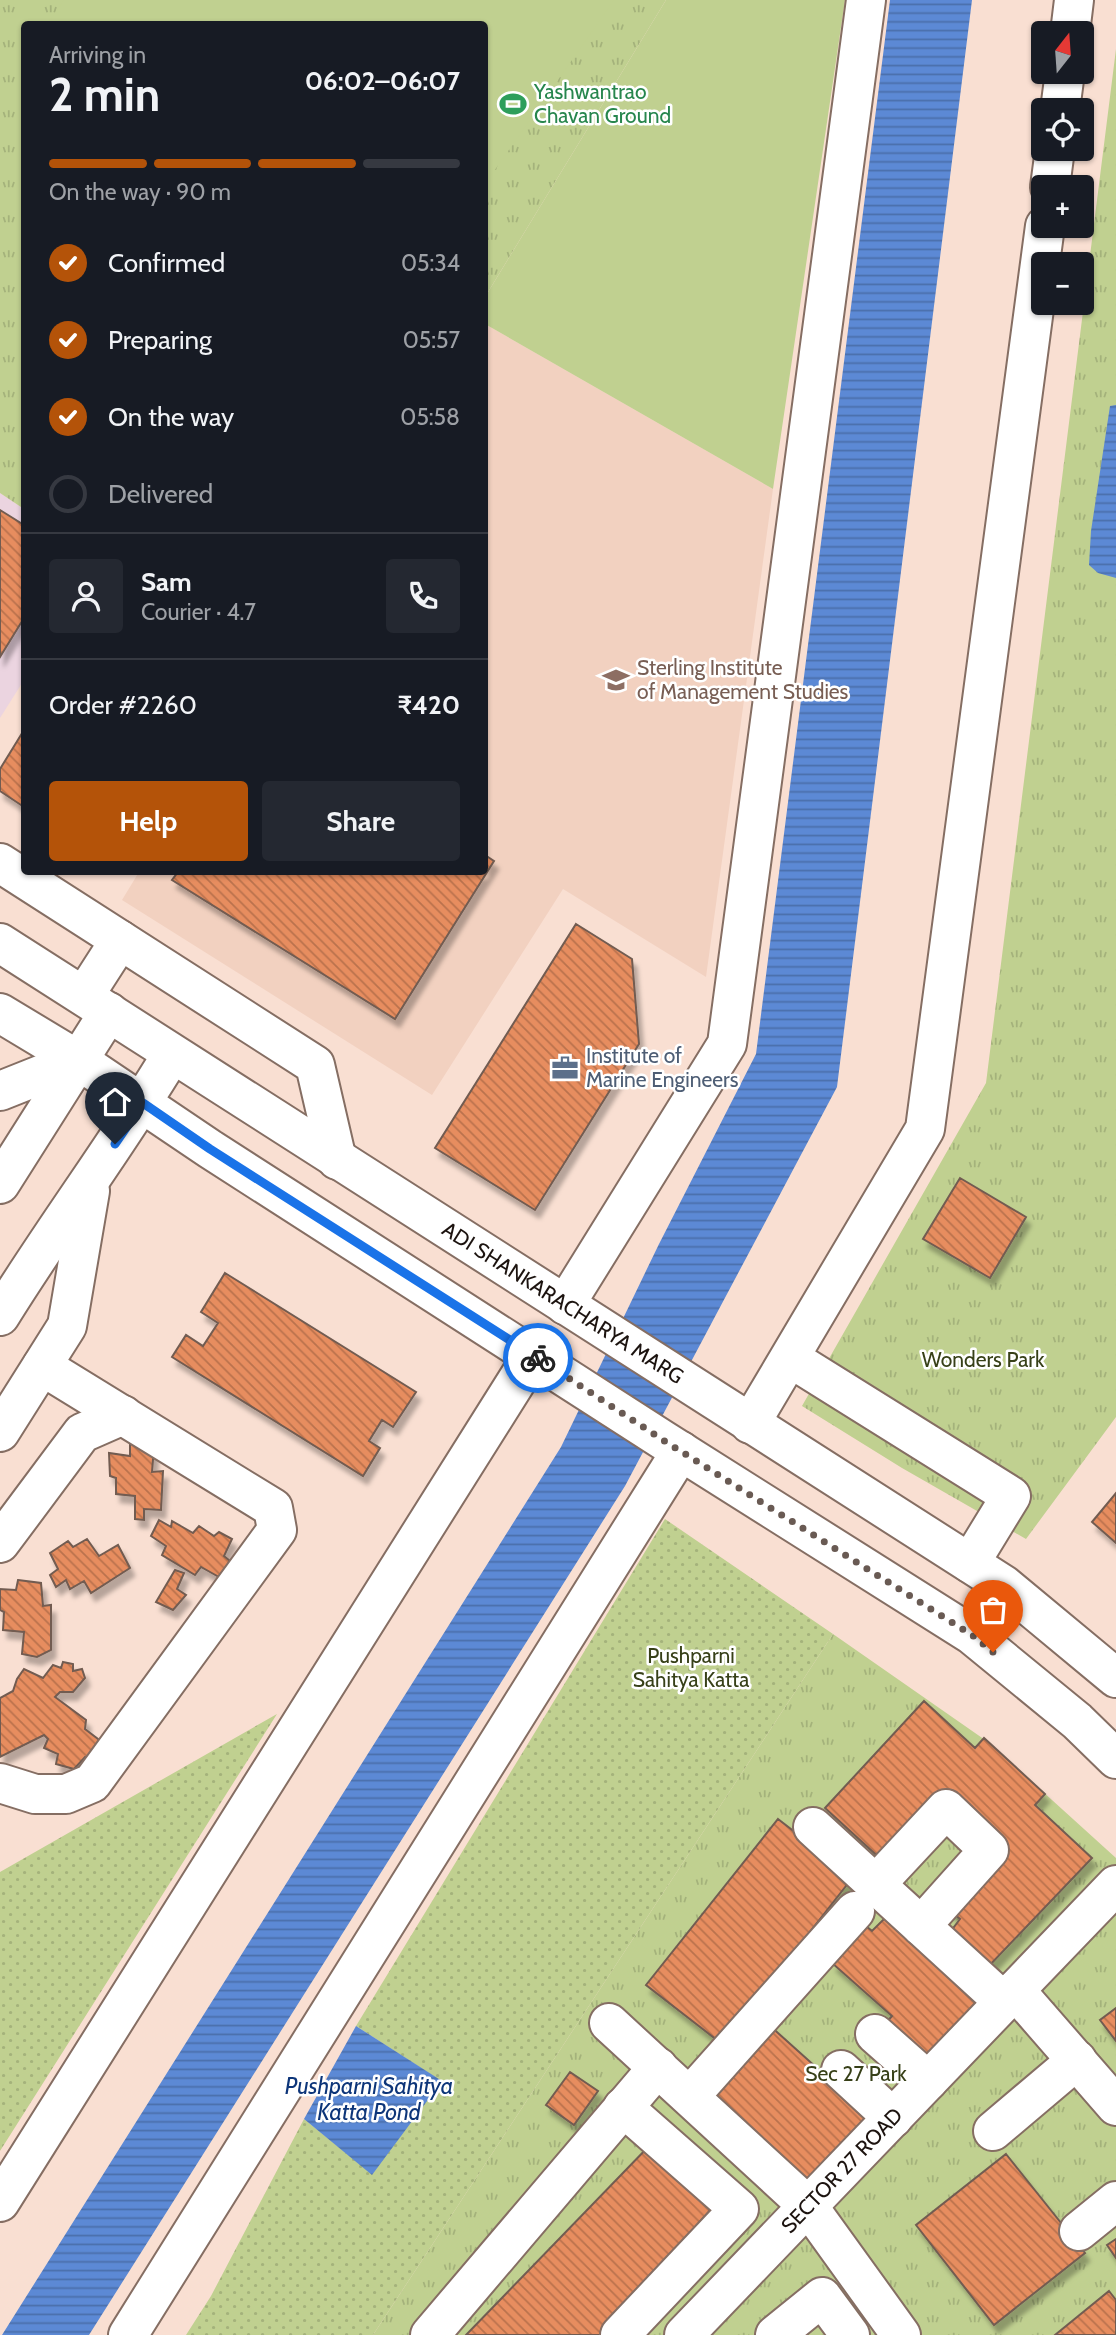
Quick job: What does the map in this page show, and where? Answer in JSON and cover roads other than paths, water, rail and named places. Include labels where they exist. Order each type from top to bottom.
[{"type":"street","points":[[576,1312],[727,1044],[866,0]]},
{"type":"street","points":[[1071,21],[1074,0]]},
{"type":"street","points":[[750,1424],[925,1129],[1043,238]]},
{"type":"street","points":[[0,863],[315,1065],[337,1160]]},
{"type":"street","points":[[0,1184],[78,1060],[120,940]]},
{"type":"street","name":"ADI SHANKARACHARYA MARG","points":[[0,943],[1004,1585],[1116,1678]]},
{"type":"street","points":[[0,1013],[78,1060],[210,1149],[672,1446],[972,1635],[1077,1721],[1116,1759]]},
{"type":"street","points":[[0,1316],[143,1103],[172,1054]]},
{"type":"street","points":[[0,1091],[78,1060]]},
{"type":"street","points":[[0,1432],[67,1326],[92,1179]]},
{"type":"street","points":[[790,1358],[1011,1496],[970,1563]]},
{"type":"street","points":[[0,2202],[546,1363]]},
{"type":"street","points":[[0,1783],[35,1794],[66,1794],[92,1783],[277,1530],[273,1507],[42,1366]]},
{"type":"street","points":[[0,1543],[82,1433],[123,1415]]},
{"type":"street","points":[[128,2335],[672,1446]]},
{"type":"street","points":[[690,2096],[946,1809],[989,1850],[921,1926]]},
{"type":"street","points":[[813,1827],[865,1897],[921,1926],[1009,1996],[1077,2060],[1116,2106]]},
{"type":"street","name":"SECTOR 27 ROAD","points":[[684,2335],[1116,1885]]},
{"type":"street","points":[[609,2023],[808,2206],[901,2335]]},
{"type":"street","points":[[875,2034],[928,2081]]},
{"type":"street","points":[[993,2131],[1077,2060]]},
{"type":"street","points":[[430,2335],[657,2067]]},
{"type":"street","points":[[841,2070],[893,2118]]},
{"type":"street","points":[[620,2335],[738,2209],[623,2107]]},
{"type":"street","points":[[1079,2231],[1116,2200]]},
{"type":"street","points":[[775,2335],[822,2297],[850,2335]]},
{"type":"water","points":[[890,0],[972,0],[837,1087],[625,1486],[89,2335],[2,2335],[561,1447],[659,1244],[756,1054]]},
{"type":"water","points":[[1116,405],[1116,578],[1098,573],[1089,565],[1091,531],[1110,406]]},
{"type":"water","name":"Pushparni Sahitya Katta Pond","points":[[356,2026],[442,2081],[372,2175],[304,2119]]},
{"type":"place","name":"Yashwantrao Chavan Ground","points":[[513,104]]},
{"type":"place","name":"Sterling Institute of Management Studies","points":[[616,680]]},
{"type":"place","name":"Institute of Marine Engineers","points":[[565,1068]]},
{"type":"park label","name":"Wonders Park","points":[[983,1360]]},
{"type":"park label","name":"Pushparni Sahitya Katta","points":[[691,1668]]},
{"type":"park label","name":"Sec 27 Park","points":[[856,2074]]}]
